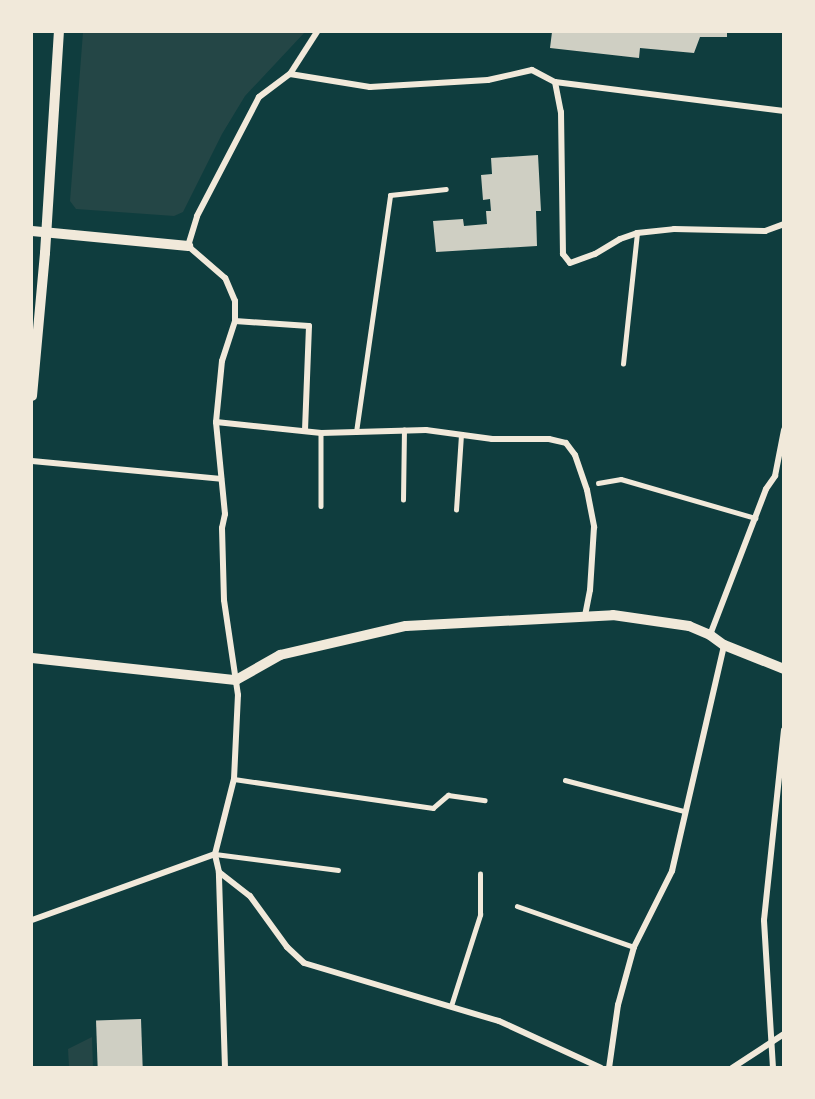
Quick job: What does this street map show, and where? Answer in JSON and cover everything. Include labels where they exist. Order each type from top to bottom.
[{"type":"street","points":[[32,396],[46,232],[59,32]]},
{"type":"street","points":[[188,246],[197,216],[259,97],[290,74],[317,32]]},
{"type":"street","points":[[290,74],[370,87],[488,80],[532,70],[555,82],[783,111]]},
{"type":"street","points":[[555,82],[561,112],[563,254],[570,263],[595,254],[620,239],[638,233],[674,229],[765,231],[783,224]]},
{"type":"street","points":[[32,231],[188,246],[225,278],[235,301],[235,321],[222,361],[216,422],[225,514],[222,528],[224,600],[236,680],[234,779],[215,854],[219,872],[225,1068]]},
{"type":"street","points":[[235,321],[309,326],[305,431]]},
{"type":"street","points":[[216,422],[321,433],[426,430],[492,439],[549,439],[566,443],[575,455],[594,527],[590,590],[585,616]]},
{"type":"street","points":[[710,635],[766,489],[775,476],[783,430]]},
{"type":"street","points":[[32,461],[221,479]]},
{"type":"street","points":[[32,658],[236,680],[280,655],[406,626],[613,615],[688,626],[710,635],[724,645],[783,669]]},
{"type":"street","points":[[609,1068],[618,1005],[634,947],[672,871],[724,645]]},
{"type":"street","points":[[773,1068],[764,920],[783,730]]},
{"type":"street","points":[[32,920],[215,854]]},
{"type":"street","points":[[219,872],[250,896],[287,947],[304,963],[499,1021],[602,1068]]},
{"type":"street","points":[[732,1068],[783,1034]]},
{"type":"lane","points":[[356,432],[390,195],[446,189]]},
{"type":"lane","points":[[622,364],[638,233]]},
{"type":"lane","points":[[403,500],[404,430]]},
{"type":"lane","points":[[321,433],[321,506]]},
{"type":"lane","points":[[456,510],[461,435]]},
{"type":"lane","points":[[597,483],[621,479],[755,518]]},
{"type":"lane","points":[[234,779],[433,808],[448,795],[485,800]]},
{"type":"lane","points":[[565,780],[684,811]]},
{"type":"lane","points":[[215,854],[338,870]]},
{"type":"lane","points":[[451,1006],[480,915],[480,874]]},
{"type":"lane","points":[[518,906],[634,947]]},
{"type":"shaded area","points":[[83,32],[305,32],[245,96],[222,134],[183,212],[174,216],[76,209],[70,201]]},
{"type":"shaded area","points":[[92,1037],[93,1067],[69,1067],[68,1049]]},
{"type":"building","points":[[552,32],[727,32],[727,37],[700,37],[694,53],[640,48],[639,58],[550,48]]},
{"type":"building","points":[[538,155],[541,211],[536,211],[537,246],[436,252],[433,221],[463,219],[464,226],[487,224],[486,211],[491,211],[490,199],[483,200],[481,175],[492,174],[491,158]]},
{"type":"building","points":[[141,1019],[143,1068],[98,1068],[96,1021]]}]
